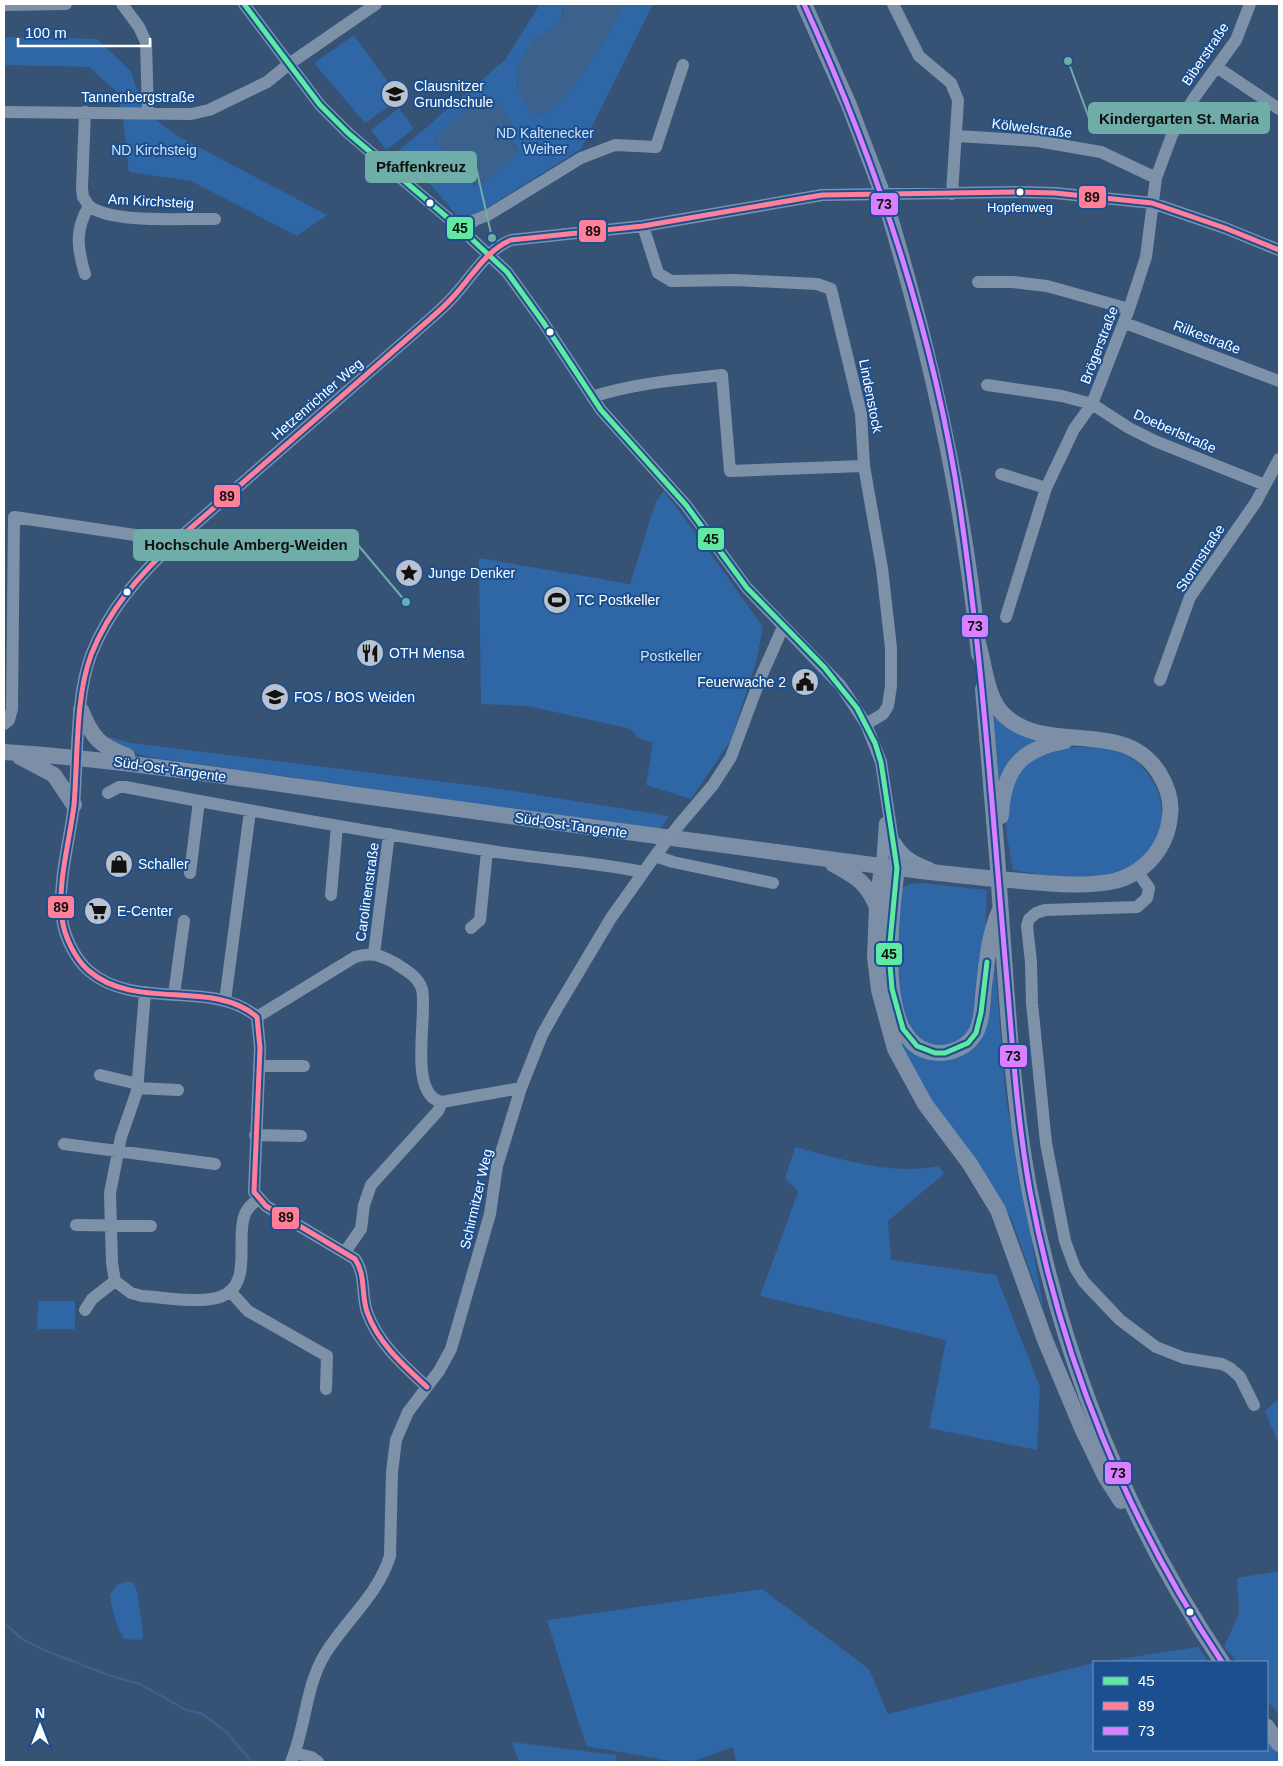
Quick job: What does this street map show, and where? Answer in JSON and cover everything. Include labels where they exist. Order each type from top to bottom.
[{"type":"main road","points":[[804,4],[849,105],[887,207],[937,389],[960,505],[978,643],[1018,1105],[1030,1194],[1070,1350],[1109,1452],[1142,1526],[1170,1580],[1221,1661]]},
{"type":"main road","points":[[978,643],[994,703],[1006,716],[1021,726],[1036,732],[1121,742],[1140,752],[1153,765],[1165,784],[1168,794],[1170,818],[1164,840],[1154,857],[1138,872]]},
{"type":"main road","points":[[81,710],[88,728],[99,742],[110,750],[151,764]]},
{"type":"main road","points":[[996,848],[1004,787],[1016,765],[1034,749],[1084,738]]},
{"type":"main road","points":[[6,752],[39,766],[54,776],[74,805]]},
{"type":"main road","name":"Süd-Ost-Tangente","points":[[6,752],[151,764],[824,859],[941,873],[1050,883],[1092,884],[1116,880],[1138,872]]},
{"type":"main road","points":[[824,859],[862,881],[870,890],[877,907]]},
{"type":"main road","points":[[889,867],[889,953],[892,990],[903,1029],[910,1039],[925,1051],[945,1053],[958,1050],[968,1043],[976,1033],[981,1013],[991,930],[1000,904]]},
{"type":"main road","points":[[889,867],[877,907],[875,957],[878,990],[895,1049],[925,1104],[985,1187],[998,1210],[1048,1348],[1098,1463],[1115,1493],[1142,1526]]},
{"type":"main road","points":[[1268,1728],[1279,1744]]},
{"type":"street","points":[[4,5],[66,4]]},
{"type":"street","points":[[122,4],[140,27],[146,42],[148,113]]},
{"type":"street","points":[[244,4],[320,105],[348,132],[490,254],[520,289],[592,397],[613,425],[686,505],[747,588],[841,686],[866,724],[881,762],[893,840],[889,867]]},
{"type":"street","name":"Tannenbergstraße","points":[[4,112],[191,114],[209,110],[267,82],[289,64],[376,4]]},
{"type":"street","points":[[893,4],[919,56],[950,83],[958,100],[952,194]]},
{"type":"street","name":"Biberstraße","points":[[1152,203],[1156,178],[1172,135],[1194,98],[1218,68],[1240,32],[1250,4]]},
{"type":"street","points":[[462,230],[475,220],[488,215],[581,158],[615,145],[656,148],[683,65]]},
{"type":"street","points":[[1218,68],[1279,109]]},
{"type":"street","name":"Am Kirchsteig","points":[[85,112],[82,188],[83,197],[89,206],[97,212],[114,217],[215,219]]},
{"type":"street","name":"Kölwelstraße","points":[[957,136],[1038,141],[1101,152],[1156,178]]},
{"type":"street","points":[[490,254],[501,244],[511,240],[643,226],[822,195],[1055,193],[1152,203],[1225,228],[1279,250]]},
{"type":"street","name":"Brögerstraße","points":[[1006,617],[1046,488],[1074,429],[1092,404],[1129,309],[1146,257],[1152,203]]},
{"type":"street","name":"Am Kirchsteig","points":[[85,274],[77,239],[81,218],[89,206]]},
{"type":"street","name":"Lindenstock","points":[[643,226],[658,273],[671,281],[735,280],[817,284],[831,289],[861,414],[864,466],[882,568],[891,648],[891,698],[883,714],[866,724]]},
{"type":"street","name":"Hetzenrichter Weg","points":[[257,1017],[236,1003],[145,992],[112,985],[90,972],[81,962],[66,935],[61,902],[74,805],[81,710],[85,678],[91,655],[123,597],[157,558],[430,319],[490,254]]},
{"type":"street","points":[[978,282],[1013,282],[1047,286],[1129,309]]},
{"type":"street","name":"Rilkestraße","points":[[1124,323],[1279,381]]},
{"type":"street","points":[[592,397],[605,392],[722,375],[730,471],[864,466]]},
{"type":"street","name":"Doeberlstraße","points":[[986,385],[1062,396],[1092,404],[1129,428],[1155,441],[1265,485]]},
{"type":"street","name":"Stormstraße","points":[[1160,680],[1190,597],[1256,502],[1279,458]]},
{"type":"street","points":[[1001,474],[1046,488]]},
{"type":"street","points":[[4,724],[9,720],[12,709],[14,517],[135,535],[157,558]]},
{"type":"street","name":"Schirmitzer Weg","points":[[293,1758],[302,1729],[311,1684],[325,1654],[380,1581],[390,1556],[393,1452],[408,1412],[439,1371],[451,1349],[490,1214],[496,1166],[521,1088],[542,1035],[611,918],[655,856],[713,786],[731,757],[760,679],[783,627]]},
{"type":"street","points":[[108,793],[119,787],[125,787],[250,811],[488,851],[643,872]]},
{"type":"street","points":[[886,790],[889,867]]},
{"type":"street","points":[[190,873],[200,801]]},
{"type":"street","points":[[225,1001],[250,811]]},
{"type":"street","points":[[330,895],[337,826]]},
{"type":"street","name":"Carolinenstraße","points":[[374,954],[390,834]]},
{"type":"street","points":[[893,840],[902,853],[912,861],[941,873]]},
{"type":"street","points":[[471,928],[480,920],[488,851]]},
{"type":"street","points":[[655,856],[673,862],[773,883]]},
{"type":"street","points":[[1138,872],[1148,888],[1145,901],[1137,907],[1045,910],[1028,918],[1026,926],[1031,962],[1032,1003],[1041,1074],[1042,1115],[1058,1211],[1065,1241],[1076,1268],[1084,1282],[1120,1320],[1156,1346],[1172,1354],[1222,1364],[1230,1368],[1240,1377],[1254,1405]]},
{"type":"street","points":[[174,995],[184,921]]},
{"type":"street","points":[[427,1387],[398,1361],[380,1338],[367,1313],[360,1266],[346,1252],[272,1210],[258,1199],[254,1192],[260,1030],[257,1017],[355,957],[374,954],[381,955],[411,973],[422,989],[423,1078],[429,1094],[434,1100],[442,1102],[521,1088]]},
{"type":"street","points":[[145,992],[137,1086],[118,1151],[110,1193],[110,1225],[115,1281],[131,1293],[142,1296],[212,1299],[220,1297],[230,1291],[238,1279],[241,1268],[243,1218],[250,1206],[258,1199]]},
{"type":"street","points":[[259,1066],[304,1066]]},
{"type":"street","points":[[100,1075],[137,1086],[178,1090]]},
{"type":"street","points":[[346,1252],[361,1228],[364,1206],[372,1185],[438,1111],[442,1102]]},
{"type":"street","points":[[256,1135],[301,1136]]},
{"type":"street","points":[[64,1144],[215,1164]]},
{"type":"street","points":[[76,1225],[151,1226]]},
{"type":"street","points":[[85,1310],[92,1299],[115,1281]]},
{"type":"street","points":[[230,1291],[248,1311],[327,1356],[326,1389]]},
{"type":"street","points":[[293,1758],[311,1757],[318,1762]]},
{"type":"green space","name":"ND Kaltenecker Weiher","points":[[540,4],[564,4],[561,19],[556,26],[534,40],[519,64],[517,86],[527,105],[551,110],[573,86],[592,60],[624,4],[653,4],[581,149],[466,221],[453,211],[431,185],[389,159],[505,60]],"holes":[[[483,95],[492,97],[513,125],[510,138],[518,151],[475,186],[434,140],[438,133]]]},
{"type":"green space","points":[[354,35],[400,99],[365,123],[314,63]]},
{"type":"green space","name":"ND Kirchsteig","points":[[4,37],[97,39],[131,71],[143,110],[174,134],[327,215],[297,236],[191,181],[129,172],[123,119],[116,91],[89,67],[4,65]]},
{"type":"green space","points":[[399,108],[414,129],[386,150],[371,130]]},
{"type":"green space","name":"Postkeller","points":[[664,491],[763,627],[756,662],[731,740],[691,799],[646,785],[653,743],[637,737],[631,729],[528,706],[481,704],[479,558],[630,584],[656,501]]},
{"type":"green space","points":[[987,699],[1050,740],[997,794]]},
{"type":"green space","points":[[108,737],[131,743],[487,787],[669,816],[660,830],[149,757],[103,744]]},
{"type":"green space","points":[[1068,747],[1105,749],[1123,754],[1138,763],[1149,774],[1156,787],[1161,801],[1162,815],[1155,842],[1147,854],[1121,873],[1106,877],[1079,878],[1013,870],[1007,838],[1006,808],[1008,794],[1014,780],[1022,768],[1038,754]]},
{"type":"green space","points":[[923,883],[987,890],[985,937],[973,1027],[952,1048],[916,1041],[894,982],[902,888],[909,884]]},
{"type":"green space","points":[[993,940],[1006,1098],[1044,1311],[1010,1215],[932,1108],[901,1051],[899,1035],[914,1052],[922,1055],[937,1055],[968,1048]]},
{"type":"green space","points":[[795,1147],[885,1168],[921,1169],[939,1166],[944,1174],[888,1221],[891,1260],[996,1275],[1040,1387],[1037,1450],[929,1428],[946,1340],[760,1296],[798,1192],[785,1178]]},
{"type":"green space","points":[[38,1301],[75,1301],[75,1329],[37,1329]]},
{"type":"green space","points":[[1279,1398],[1279,1445],[1265,1411]]},
{"type":"green space","points":[[1279,1571],[1279,1716],[1268,1701],[1268,1661],[1236,1661],[1224,1647],[1239,1613],[1237,1578]]},
{"type":"green space","points":[[128,1581],[134,1583],[138,1594],[143,1637],[141,1640],[124,1639],[112,1607],[110,1595],[117,1585]]},
{"type":"green space","points":[[762,1589],[869,1669],[888,1714],[1093,1663],[1093,1751],[1268,1751],[1268,1740],[1279,1756],[1279,1762],[736,1762],[733,1747],[691,1762],[676,1762],[586,1746],[547,1620]]},
{"type":"green space","points":[[1198,1647],[1208,1661],[1105,1661]]},
{"type":"green space","points":[[512,1742],[616,1755],[616,1762],[519,1762]]},
{"type":"shaded area","points":[[564,4],[624,4],[599,50],[575,85],[550,110],[538,115],[532,111],[521,94],[518,87],[517,73],[521,59],[529,46],[537,38],[552,29],[561,19]]},
{"type":"shaded area","points":[[483,95],[492,97],[513,125],[510,138],[518,153],[479,188],[434,140],[438,133]]},
{"type":"waterway","points":[[4,1623],[22,1639],[44,1650],[108,1675],[140,1684],[186,1710],[203,1714],[226,1732],[252,1762]]},
{"type":"transit line","name":"45","points":[[244,4],[320,105],[348,133],[462,230],[507,272],[543,322],[601,410],[686,505],[747,588],[824,667],[857,708],[875,743],[881,762],[897,868],[889,953],[892,989],[903,1029],[917,1046],[935,1053],[945,1053],[968,1043],[976,1033],[981,1013],[987,962]]},
{"type":"transit line","name":"73","points":[[804,4],[856,126],[900,250],[935,378],[949,443],[968,564],[980,676],[1021,1133],[1030,1191],[1043,1254],[1079,1376],[1102,1436],[1156,1552],[1221,1661]]},
{"type":"transit line","name":"89","points":[[427,1387],[392,1353],[378,1334],[367,1312],[361,1272],[355,1259],[266,1206],[254,1192],[260,1048],[257,1017],[239,1006],[219,999],[129,990],[108,983],[84,966],[68,940],[63,925],[61,891],[74,805],[82,690],[91,655],[98,638],[127,593],[150,566],[176,541],[448,303],[486,257],[511,240],[643,226],[822,195],[1015,192],[1055,193],[1152,203],[1225,228],[1279,250]]},
{"type":"place","name":"Kindergarten St. Maria","points":[[1068,61]]},
{"type":"place","name":"Clausnitzer Grundschule","points":[[395,94]]},
{"type":"place","name":"Hopfenweg","points":[[1020,192]]},
{"type":"place","name":"Pfaffenkreuz","points":[[492,238]]},
{"type":"place","name":"Junge Denker","points":[[409,573]]},
{"type":"place","name":"TC Postkeller","points":[[557,600]]},
{"type":"place","name":"Hochschule Amberg-Weiden","points":[[406,602]]},
{"type":"place","name":"OTH Mensa","points":[[370,653]]},
{"type":"place","name":"Feuerwache 2","points":[[805,682]]},
{"type":"place","name":"FOS / BOS Weiden","points":[[275,697]]},
{"type":"place","name":"Schaller","points":[[119,864]]},
{"type":"place","name":"E-Center","points":[[98,911]]}]
